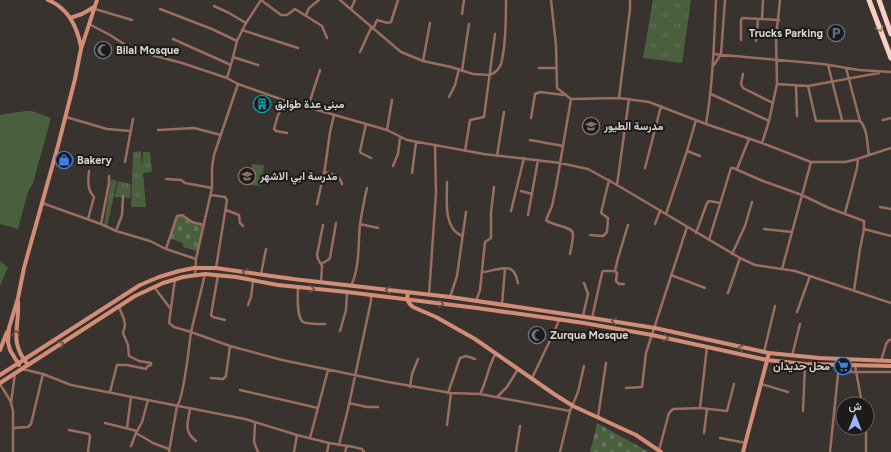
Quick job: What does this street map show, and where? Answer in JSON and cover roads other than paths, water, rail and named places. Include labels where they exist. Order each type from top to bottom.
[{"type":"highway","points":[[869,0],[891,58]]},
{"type":"highway","points":[[880,0],[891,34]]},
{"type":"main road","points":[[48,0],[60,6],[70,18],[77,30],[81,50]]},
{"type":"main road","points":[[28,365],[24,360],[15,336],[18,298],[24,268],[76,79],[81,50],[97,0]]},
{"type":"main road","points":[[70,18],[94,8]]},
{"type":"main road","points":[[0,375],[140,285],[159,277],[194,268],[238,270],[261,275],[502,304],[654,328],[767,353],[792,356],[891,361]]},
{"type":"main road","points":[[0,384],[119,307],[153,287],[175,279],[204,274],[218,274],[298,287],[407,299],[559,320],[652,335],[767,360],[804,364],[891,366]]},
{"type":"main road","points":[[408,292],[407,299],[409,304],[413,307],[462,331],[573,406],[636,435],[660,451]]},
{"type":"main road","points":[[0,350],[9,328],[14,307],[18,298]]},
{"type":"main road","points":[[9,328],[8,342],[10,350],[22,369]]},
{"type":"main road","points":[[743,452],[767,360],[767,353]]},
{"type":"street","points":[[227,78],[236,41],[261,0],[282,15],[287,15],[295,9],[306,15],[322,26],[327,38]]},
{"type":"street","points":[[306,15],[309,8],[319,0]]},
{"type":"street","points":[[340,0],[344,1],[372,29],[399,51],[423,61],[451,66],[473,74],[490,75],[498,70],[501,63],[506,0]]},
{"type":"street","points":[[351,9],[355,0]]},
{"type":"street","points":[[360,52],[377,20],[388,23],[391,22],[398,0]]},
{"type":"street","points":[[462,14],[464,0]]},
{"type":"street","points":[[551,0],[555,32],[557,88],[571,99],[619,98],[649,102],[811,162],[837,163],[858,159],[891,148]]},
{"type":"street","points":[[619,98],[630,0]]},
{"type":"street","points":[[706,124],[714,66],[713,54],[716,0]]},
{"type":"street","points":[[714,66],[721,54],[725,0]]},
{"type":"street","points":[[762,19],[763,0]]},
{"type":"street","points":[[762,143],[769,121],[777,84],[776,37],[780,0]]},
{"type":"street","points":[[214,6],[246,23]]},
{"type":"street","points":[[94,8],[132,20]]},
{"type":"street","points":[[160,9],[212,29],[236,41]]},
{"type":"street","points":[[741,40],[741,19],[778,20]]},
{"type":"street","points":[[756,41],[758,19]]},
{"type":"street","points":[[423,61],[430,23]]},
{"type":"street","points":[[89,24],[110,35],[133,50],[182,63],[227,78],[238,84],[286,101],[394,132],[400,138],[465,151],[560,163],[588,169],[609,180],[732,254],[755,265],[795,271],[891,304]]},
{"type":"street","points":[[462,71],[469,24]]},
{"type":"street","points":[[242,30],[298,48]]},
{"type":"street","points":[[465,151],[470,120],[484,118],[495,34]]},
{"type":"street","points":[[173,40],[231,65]]},
{"type":"street","points":[[713,54],[891,72]]},
{"type":"street","points":[[233,57],[258,65]]},
{"type":"street","points":[[828,65],[842,120]]},
{"type":"street","points":[[539,68],[556,68]]},
{"type":"street","points":[[846,68],[860,121],[865,132],[869,155]]},
{"type":"street","points":[[308,107],[320,70]]},
{"type":"street","points":[[449,97],[457,79],[459,70]]},
{"type":"street","points":[[777,84],[808,86],[883,72]]},
{"type":"street","points":[[743,74],[741,84],[743,88],[773,103]]},
{"type":"street","points":[[195,276],[194,268],[211,195],[214,155],[238,84]]},
{"type":"street","points":[[796,85],[797,116]]},
{"type":"street","points":[[808,86],[816,121],[860,121]]},
{"type":"street","points":[[531,118],[535,94],[540,92],[566,95]]},
{"type":"street","points":[[711,94],[769,121]]},
{"type":"street","points":[[570,254],[573,234],[572,231],[570,229],[553,225],[546,220],[552,206],[571,99]]},
{"type":"street","points":[[617,185],[629,99]]},
{"type":"street","points":[[387,130],[392,100]]},
{"type":"street","points":[[286,101],[276,120],[274,129],[276,131],[287,133]]},
{"type":"street","points":[[645,168],[661,106]]},
{"type":"street","points":[[497,156],[504,112]]},
{"type":"street","points":[[317,204],[334,115]]},
{"type":"street","points":[[65,117],[107,129],[130,131]]},
{"type":"street","points":[[883,120],[891,118]]},
{"type":"street","points":[[125,162],[133,119]]},
{"type":"street","points":[[666,214],[696,120]]},
{"type":"street","points":[[366,124],[360,151],[361,153],[372,158]]},
{"type":"street","points":[[158,130],[194,128],[221,135]]},
{"type":"street","points":[[393,166],[398,154],[400,138]]},
{"type":"street","points":[[737,169],[749,139]]},
{"type":"street","points":[[530,140],[563,146]]},
{"type":"street","points":[[412,172],[416,142]]},
{"type":"street","points":[[429,295],[436,193],[435,146]]},
{"type":"street","points":[[687,151],[700,156]]},
{"type":"street","points":[[511,211],[524,158]]},
{"type":"street","points":[[845,213],[858,159]]},
{"type":"street","points":[[528,215],[538,160]]},
{"type":"street","points":[[782,269],[811,162]]},
{"type":"street","points":[[709,240],[731,168],[737,169],[763,181],[802,195],[829,208],[864,221],[854,291]]},
{"type":"street","points":[[88,219],[94,197],[91,194],[88,185],[89,171]]},
{"type":"street","points":[[324,172],[337,176],[342,184]]},
{"type":"street","points":[[101,224],[109,176]]},
{"type":"street","points":[[166,179],[181,180],[185,183],[212,188]]},
{"type":"street","points":[[590,235],[603,236],[607,232],[608,218],[601,213],[609,180]]},
{"type":"street","points":[[447,182],[447,206],[450,222],[454,231],[462,236]]},
{"type":"street","points":[[476,301],[480,290],[485,242],[491,238],[491,213],[494,187]]},
{"type":"street","points":[[351,286],[356,270],[360,224],[367,188]]},
{"type":"street","points":[[521,191],[532,194]]},
{"type":"street","points":[[211,195],[225,197],[227,200],[216,268]]},
{"type":"street","points":[[116,231],[122,215],[123,196]]},
{"type":"street","points":[[696,233],[707,202],[709,200],[720,204]]},
{"type":"street","points":[[732,254],[745,226],[752,202]]},
{"type":"street","points":[[42,203],[88,219],[116,231],[150,241],[166,250],[196,259]]},
{"type":"street","points":[[880,207],[891,209]]},
{"type":"street","points":[[226,210],[239,215],[240,223],[243,226]]},
{"type":"street","points":[[655,224],[660,211]]},
{"type":"street","points":[[450,297],[457,276],[466,212]]},
{"type":"street","points":[[166,250],[177,216],[182,215],[192,222],[204,225]]},
{"type":"street","points":[[321,264],[330,258],[336,223]]},
{"type":"street","points":[[360,224],[378,228]]},
{"type":"street","points":[[321,282],[321,264],[317,255],[323,225]]},
{"type":"street","points":[[624,284],[619,284],[616,281],[617,273],[615,271],[628,225]]},
{"type":"street","points":[[626,388],[642,386],[646,353],[687,227]]},
{"type":"street","points":[[764,229],[792,232]]},
{"type":"street","points":[[864,229],[891,236]]},
{"type":"street","points":[[261,275],[266,250]]},
{"type":"street","points":[[728,293],[740,258]]},
{"type":"street","points":[[482,272],[498,268],[510,269],[514,272],[518,283]]},
{"type":"street","points":[[502,304],[505,269]]},
{"type":"street","points":[[592,318],[603,271],[615,271]]},
{"type":"street","points":[[105,423],[137,432],[169,451],[176,406],[180,401],[183,388],[192,332],[204,274]]},
{"type":"street","points":[[218,274],[211,314],[214,317],[225,320]]},
{"type":"street","points":[[671,275],[705,288]]},
{"type":"street","points":[[797,312],[810,276]]},
{"type":"street","points":[[175,279],[170,308],[170,325],[230,346],[282,360],[410,387],[450,393],[480,394],[570,411]]},
{"type":"street","points":[[248,305],[251,297],[253,280]]},
{"type":"street","points":[[582,317],[588,294],[584,284]]},
{"type":"street","points":[[153,287],[170,308]]},
{"type":"street","points":[[298,287],[298,305],[302,320],[305,323],[325,324]]},
{"type":"street","points":[[340,331],[346,310],[347,292]]},
{"type":"street","points":[[339,445],[371,301],[371,295]]},
{"type":"street","points":[[767,353],[775,306]]},
{"type":"street","points":[[110,392],[118,365],[127,365],[146,369],[151,365],[151,363],[139,361],[129,356],[128,345],[123,333],[125,325],[124,319],[119,307]]},
{"type":"street","points":[[532,378],[559,320]]},
{"type":"street","points":[[792,356],[800,324]]},
{"type":"street","points":[[881,360],[886,344],[889,340],[891,340]]},
{"type":"street","points":[[211,378],[224,379],[226,376],[230,346]]},
{"type":"street","points":[[700,408],[707,346]]},
{"type":"street","points":[[480,394],[485,384],[491,360],[496,353]]},
{"type":"street","points":[[447,425],[450,393],[460,358],[466,356],[475,358]]},
{"type":"street","points":[[410,387],[412,374],[418,359]]},
{"type":"street","points":[[598,417],[606,363]]},
{"type":"street","points":[[803,411],[804,364]]},
{"type":"street","points":[[28,365],[33,371]]},
{"type":"street","points":[[830,452],[839,365]]},
{"type":"street","points":[[855,365],[860,396]]},
{"type":"street","points":[[560,452],[570,411],[578,392],[584,366]]},
{"type":"street","points":[[22,369],[43,374],[71,385],[255,422],[297,435],[329,443],[354,447],[364,452]]},
{"type":"street","points":[[496,397],[507,386],[518,369]]},
{"type":"street","points":[[310,438],[328,370]]},
{"type":"street","points":[[839,372],[891,372]]},
{"type":"street","points":[[13,452],[12,403],[15,373]]},
{"type":"street","points":[[13,428],[28,427],[31,424],[43,374]]},
{"type":"street","points":[[0,384],[12,403]]},
{"type":"street","points":[[660,451],[669,413],[673,410],[700,408],[727,411],[734,384]]},
{"type":"street","points":[[761,384],[788,392]]},
{"type":"street","points":[[240,390],[318,408]]},
{"type":"street","points":[[127,428],[131,397]]},
{"type":"street","points":[[132,446],[142,422],[148,400]]},
{"type":"street","points":[[349,403],[367,407],[378,407]]},
{"type":"street","points":[[190,409],[188,430],[189,435],[196,441]]},
{"type":"street","points":[[704,433],[707,409]]},
{"type":"street","points":[[255,422],[254,442],[258,452]]},
{"type":"street","points":[[516,452],[520,426]]},
{"type":"street","points":[[69,430],[89,434],[88,452]]},
{"type":"street","points":[[294,452],[297,435]]},
{"type":"street","points":[[866,436],[866,452]]},
{"type":"street","points":[[720,438],[746,443]]},
{"type":"street","points":[[327,452],[329,443]]},
{"type":"street","points":[[346,452],[347,446]]},
{"type":"place","name":"Trucks Parking","points":[[836,33]]},
{"type":"place","name":"Bilal Mosque","points":[[103,50]]},
{"type":"place","name":"مبنى عدة طوابق","points":[[262,104]]},
{"type":"place","name":"مدرسة الطيور","points":[[591,126]]},
{"type":"place","name":"Bakery","points":[[64,160]]},
{"type":"place","name":"مدرسة ابي الاشهر","points":[[247,176]]},
{"type":"place","name":"Zurqua Mosque","points":[[537,335]]},
{"type":"place","name":"محل حديدان","points":[[843,366]]}]
